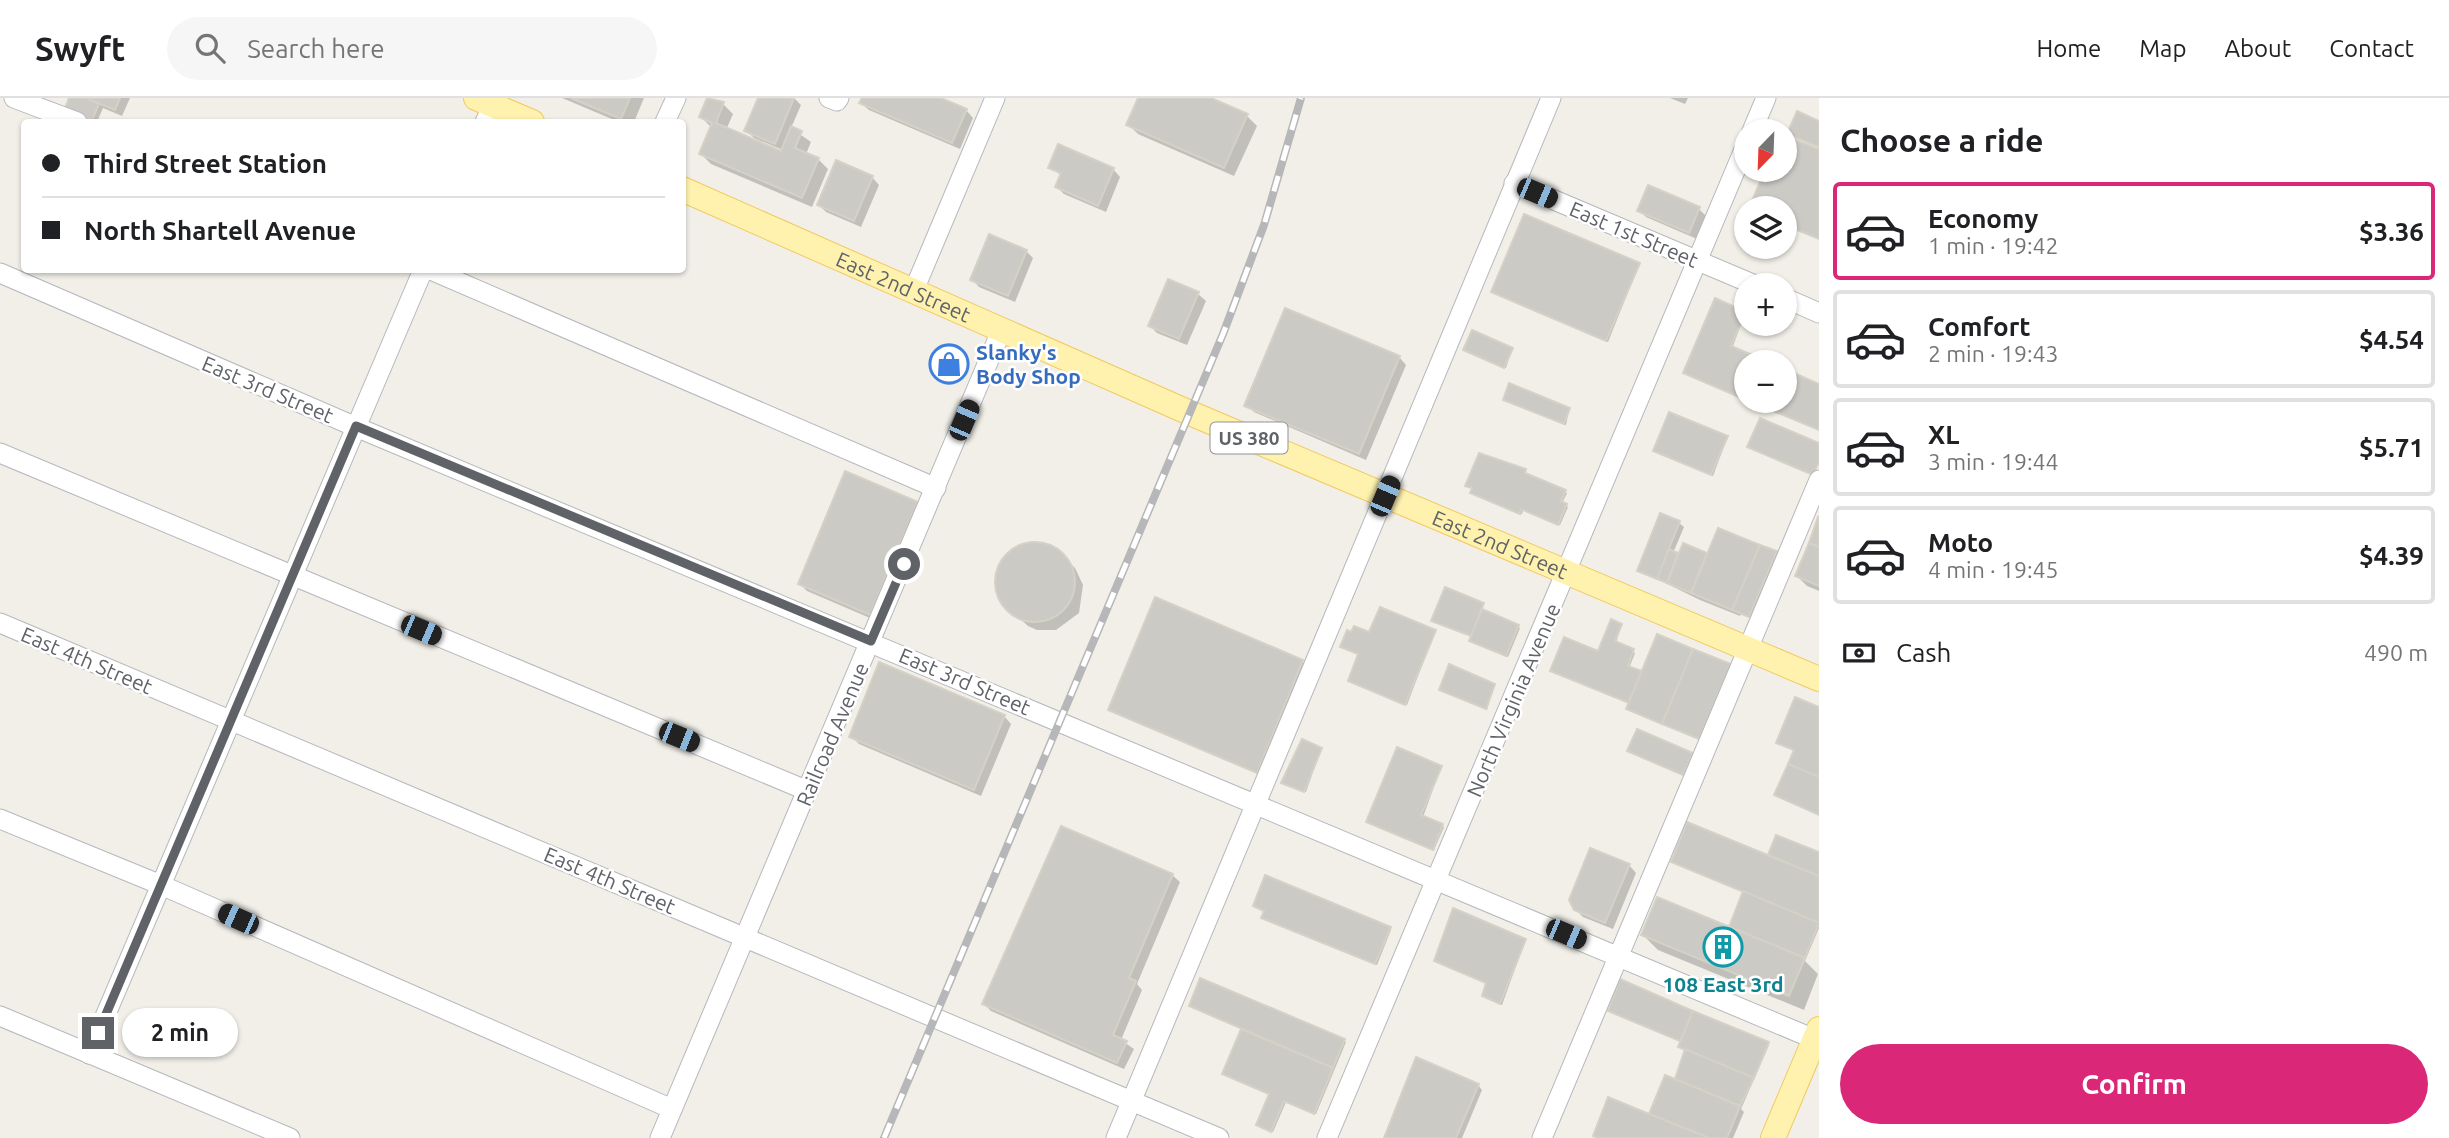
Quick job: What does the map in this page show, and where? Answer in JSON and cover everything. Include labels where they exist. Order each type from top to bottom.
[{"type":"main road","points":[[485,109],[521,119]]},
{"type":"main road","name":"East 2nd Street","points":[[686,191],[1385,496],[1819,679]]},
{"type":"main road","points":[[1773,1138],[1818,1037]]},
{"type":"street","points":[[14,98],[69,119]]},
{"type":"street","points":[[666,119],[676,98]]},
{"type":"street","points":[[829,98],[837,102],[838,98]]},
{"type":"street","points":[[914,290],[995,98]]},
{"type":"street","points":[[1116,1138],[1550,98]]},
{"type":"street","points":[[1757,119],[1766,98]]},
{"type":"street","name":"North Virginia Avenue","points":[[1327,1138],[1734,174]]},
{"type":"street","name":"East 1st Street","points":[[1514,183],[1734,276]]},
{"type":"street","name":"East 3rd Street","points":[[0,273],[356,426],[1617,956],[1818,1037]]},
{"type":"street","points":[[89,1054],[422,273]]},
{"type":"street","points":[[438,273],[936,488]]},
{"type":"street","points":[[1797,303],[1819,313]]},
{"type":"street","name":"Railroad Avenue","points":[[660,1138],[1002,329]]},
{"type":"street","points":[[0,453],[808,791]]},
{"type":"street","points":[[1542,1138],[1819,480]]},
{"type":"street","name":"East 4th Street","points":[[0,623],[1219,1138]]},
{"type":"street","points":[[0,818],[161,885],[672,1109]]},
{"type":"street","points":[[0,1016],[290,1138]]},
{"type":"building","points":[[69,98],[86,98],[99,104],[92,119],[65,108]]},
{"type":"building","points":[[86,98],[120,98],[115,110]]},
{"type":"building","points":[[571,98],[630,98],[621,119]]},
{"type":"building","points":[[707,98],[724,102],[716,123],[781,151],[791,126],[802,131],[795,148],[819,158],[802,198],[699,154],[712,123],[699,117]]},
{"type":"building","points":[[758,98],[794,98],[775,144],[744,131]]},
{"type":"building","points":[[862,98],[941,98],[967,109],[952,143],[859,103]]},
{"type":"building","points":[[1138,98],[1211,98],[1248,114],[1224,168],[1126,125]]},
{"type":"building","points":[[1797,111],[1819,121],[1819,147],[1797,138],[1797,119],[1794,119]]},
{"type":"building","points":[[1797,141],[1819,149],[1819,239],[1797,230],[1797,196],[1754,196],[1760,182],[1797,182]]},
{"type":"building","points":[[1058,144],[1114,168],[1098,206],[1055,187],[1061,173],[1048,168]]},
{"type":"building","points":[[836,160],[873,176],[854,221],[817,205]]},
{"type":"building","points":[[1648,185],[1700,207],[1689,233],[1637,211]]},
{"type":"building","points":[[1524,214],[1640,263],[1606,341],[1491,292]]},
{"type":"building","points":[[989,234],[1027,250],[1008,296],[970,280]]},
{"type":"building","points":[[1168,279],[1199,292],[1179,339],[1148,326]]},
{"type":"building","points":[[1715,298],[1734,307],[1735,336],[1731,346],[1740,350],[1734,350],[1734,395],[1683,373]]},
{"type":"building","points":[[1285,308],[1400,356],[1359,454],[1244,406]]},
{"type":"building","points":[[1472,330],[1513,348],[1504,368],[1463,350]]},
{"type":"building","points":[[1797,374],[1819,384],[1819,430],[1778,413],[1797,413]]},
{"type":"building","points":[[1509,383],[1570,408],[1564,424],[1503,400]]},
{"type":"building","points":[[1669,412],[1728,436],[1711,475],[1653,451]]},
{"type":"building","points":[[1760,418],[1819,443],[1819,462],[1813,475],[1747,447]]},
{"type":"building","points":[[1479,453],[1526,469],[1525,473],[1566,490],[1561,501],[1567,504],[1558,525],[1521,509],[1520,514],[1470,493],[1472,488],[1465,486]]},
{"type":"building","points":[[845,471],[918,502],[870,615],[798,584]]},
{"type":"building","points":[[1660,513],[1680,521],[1657,579],[1637,571]]},
{"type":"building","points":[[1819,518],[1819,547],[1809,543]]},
{"type":"building","points":[[1718,528],[1760,545],[1732,610],[1691,593]]},
{"type":"building","points":[[1035,542],[1050,545],[1063,554],[1072,567],[1075,582],[1072,597],[1063,610],[1050,619],[1035,622],[1020,619],[1007,610],[998,597],[995,582],[998,567],[1007,554],[1020,545]]},
{"type":"building","points":[[1683,543],[1707,553],[1691,593],[1667,583]]},
{"type":"building","points":[[1809,543],[1819,547],[1819,586],[1795,576]]},
{"type":"building","points":[[1760,545],[1777,551],[1749,617],[1732,610]]},
{"type":"building","points":[[1669,549],[1678,553],[1667,583],[1657,579]]},
{"type":"building","points":[[1445,587],[1484,603],[1471,636],[1431,621]]},
{"type":"building","points":[[1155,597],[1303,660],[1257,773],[1108,710]]},
{"type":"building","points":[[1380,607],[1436,630],[1405,705],[1348,681],[1358,654],[1340,647],[1347,630],[1351,632],[1354,626],[1369,632]]},
{"type":"building","points":[[1482,609],[1519,625],[1506,656],[1469,641]]},
{"type":"building","points":[[1611,619],[1622,624],[1615,641],[1634,649],[1628,666],[1642,671],[1629,703],[1550,671],[1564,637],[1598,651]]},
{"type":"building","points":[[1657,634],[1693,649],[1662,724],[1626,709]]},
{"type":"building","points":[[1693,649],[1731,664],[1699,739],[1662,724]]},
{"type":"building","points":[[879,662],[1005,715],[974,790],[849,737]]},
{"type":"building","points":[[1449,664],[1495,684],[1486,709],[1439,690]]},
{"type":"building","points":[[1795,697],[1819,707],[1819,777],[1788,764],[1794,750],[1776,743]]},
{"type":"building","points":[[1637,729],[1693,753],[1683,775],[1627,751]]},
{"type":"building","points":[[1302,739],[1322,748],[1304,792],[1281,783]]},
{"type":"building","points":[[1397,747],[1442,766],[1421,815],[1443,824],[1433,850],[1366,822]]},
{"type":"building","points":[[1788,764],[1819,777],[1819,815],[1774,795]]},
{"type":"building","points":[[1687,822],[1819,876],[1819,923],[1671,862]]},
{"type":"building","points":[[1061,826],[1173,874],[1129,978],[1136,981],[1113,1035],[1127,1041],[1117,1063],[982,1004]]},
{"type":"building","points":[[1776,835],[1819,852],[1819,876],[1768,855]]},
{"type":"building","points":[[1590,848],[1630,864],[1605,923],[1574,910],[1569,900]]},
{"type":"building","points":[[1265,875],[1391,927],[1375,964],[1261,918],[1264,911],[1253,906]]},
{"type":"building","points":[[1743,891],[1819,923],[1805,958],[1729,927]]},
{"type":"building","name":"108 East 3rd","points":[[1657,897],[1805,958],[1789,996],[1641,935]]},
{"type":"building","points":[[1453,908],[1526,939],[1500,1004],[1482,996],[1486,983],[1434,961]]},
{"type":"building","points":[[1200,978],[1345,1039],[1333,1068],[1189,1006]]},
{"type":"building","points":[[1620,979],[1693,1011],[1680,1041],[1608,1011]]},
{"type":"building","points":[[1693,1011],[1769,1042],[1754,1078],[1678,1047]]},
{"type":"building","points":[[1241,1029],[1333,1068],[1314,1114],[1284,1101],[1271,1132],[1256,1125],[1269,1094],[1222,1074]]},
{"type":"building","points":[[1685,1049],[1754,1078],[1740,1106],[1675,1079]]},
{"type":"building","points":[[1416,1057],[1479,1084],[1456,1138],[1384,1138]]},
{"type":"building","points":[[1665,1075],[1740,1106],[1727,1138],[1709,1138],[1649,1114]]},
{"type":"building","points":[[1608,1097],[1709,1138],[1593,1136]]},
{"type":"railway","points":[[884,1138],[1223,334],[1264,225],[1301,98]]},
{"type":"place","name":"Slanky's Body Shop","points":[[949,364]]},
{"type":"place","name":"108 East 3rd","points":[[1723,947]]},
{"type":"route","points":[[98,1033],[356,426],[871,641],[904,564]]}]
